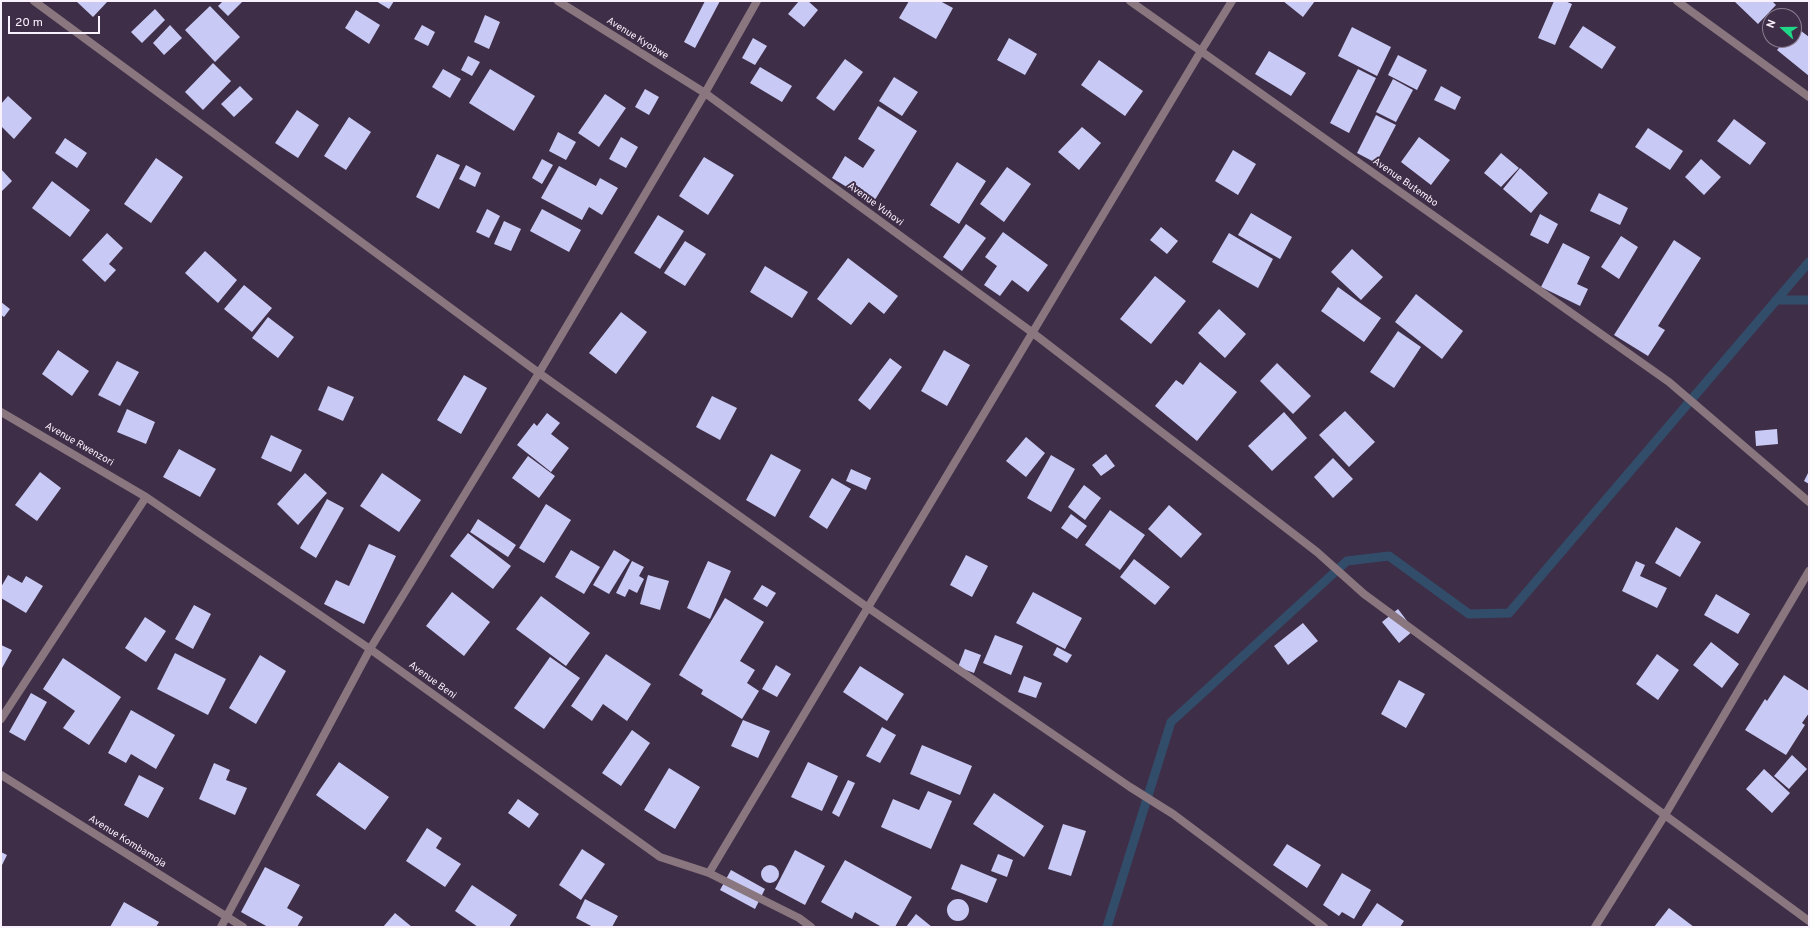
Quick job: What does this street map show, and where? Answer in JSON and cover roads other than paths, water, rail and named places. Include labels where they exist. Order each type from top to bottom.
[{"type":"street","points":[[34,1],[539,373],[867,607],[1130,787],[1173,814],[1324,927]]},
{"type":"street","name":"Avenue Kyobwe","points":[[558,1],[705,93]]},
{"type":"street","points":[[221,927],[370,649],[539,373],[705,93],[757,1]]},
{"type":"street","name":"Avenue Butembo","points":[[1130,1],[1668,382],[1809,502]]},
{"type":"street","points":[[709,873],[1200,51],[1232,1]]},
{"type":"street","points":[[1677,1],[1809,97]]},
{"type":"street","name":"Avenue Vuhovi","points":[[705,93],[1032,333],[1317,552],[1364,594],[1809,921]]},
{"type":"street","name":"Avenue Rwenzori","points":[[1,412],[146,496]]},
{"type":"street","points":[[1,719],[146,496]]},
{"type":"street","name":"Avenue Beni","points":[[146,496],[370,649],[660,857],[709,873],[799,918],[811,927]]},
{"type":"street","points":[[1595,927],[1665,815],[1809,571]]},
{"type":"street","name":"Avenue Kombamoja","points":[[1,775],[243,927]]},
{"type":"waterway","points":[[1107,927],[1171,722],[1347,561],[1389,556],[1469,614],[1509,613],[1809,262]]},
{"type":"waterway","points":[[1776,300],[1809,300]]}]
